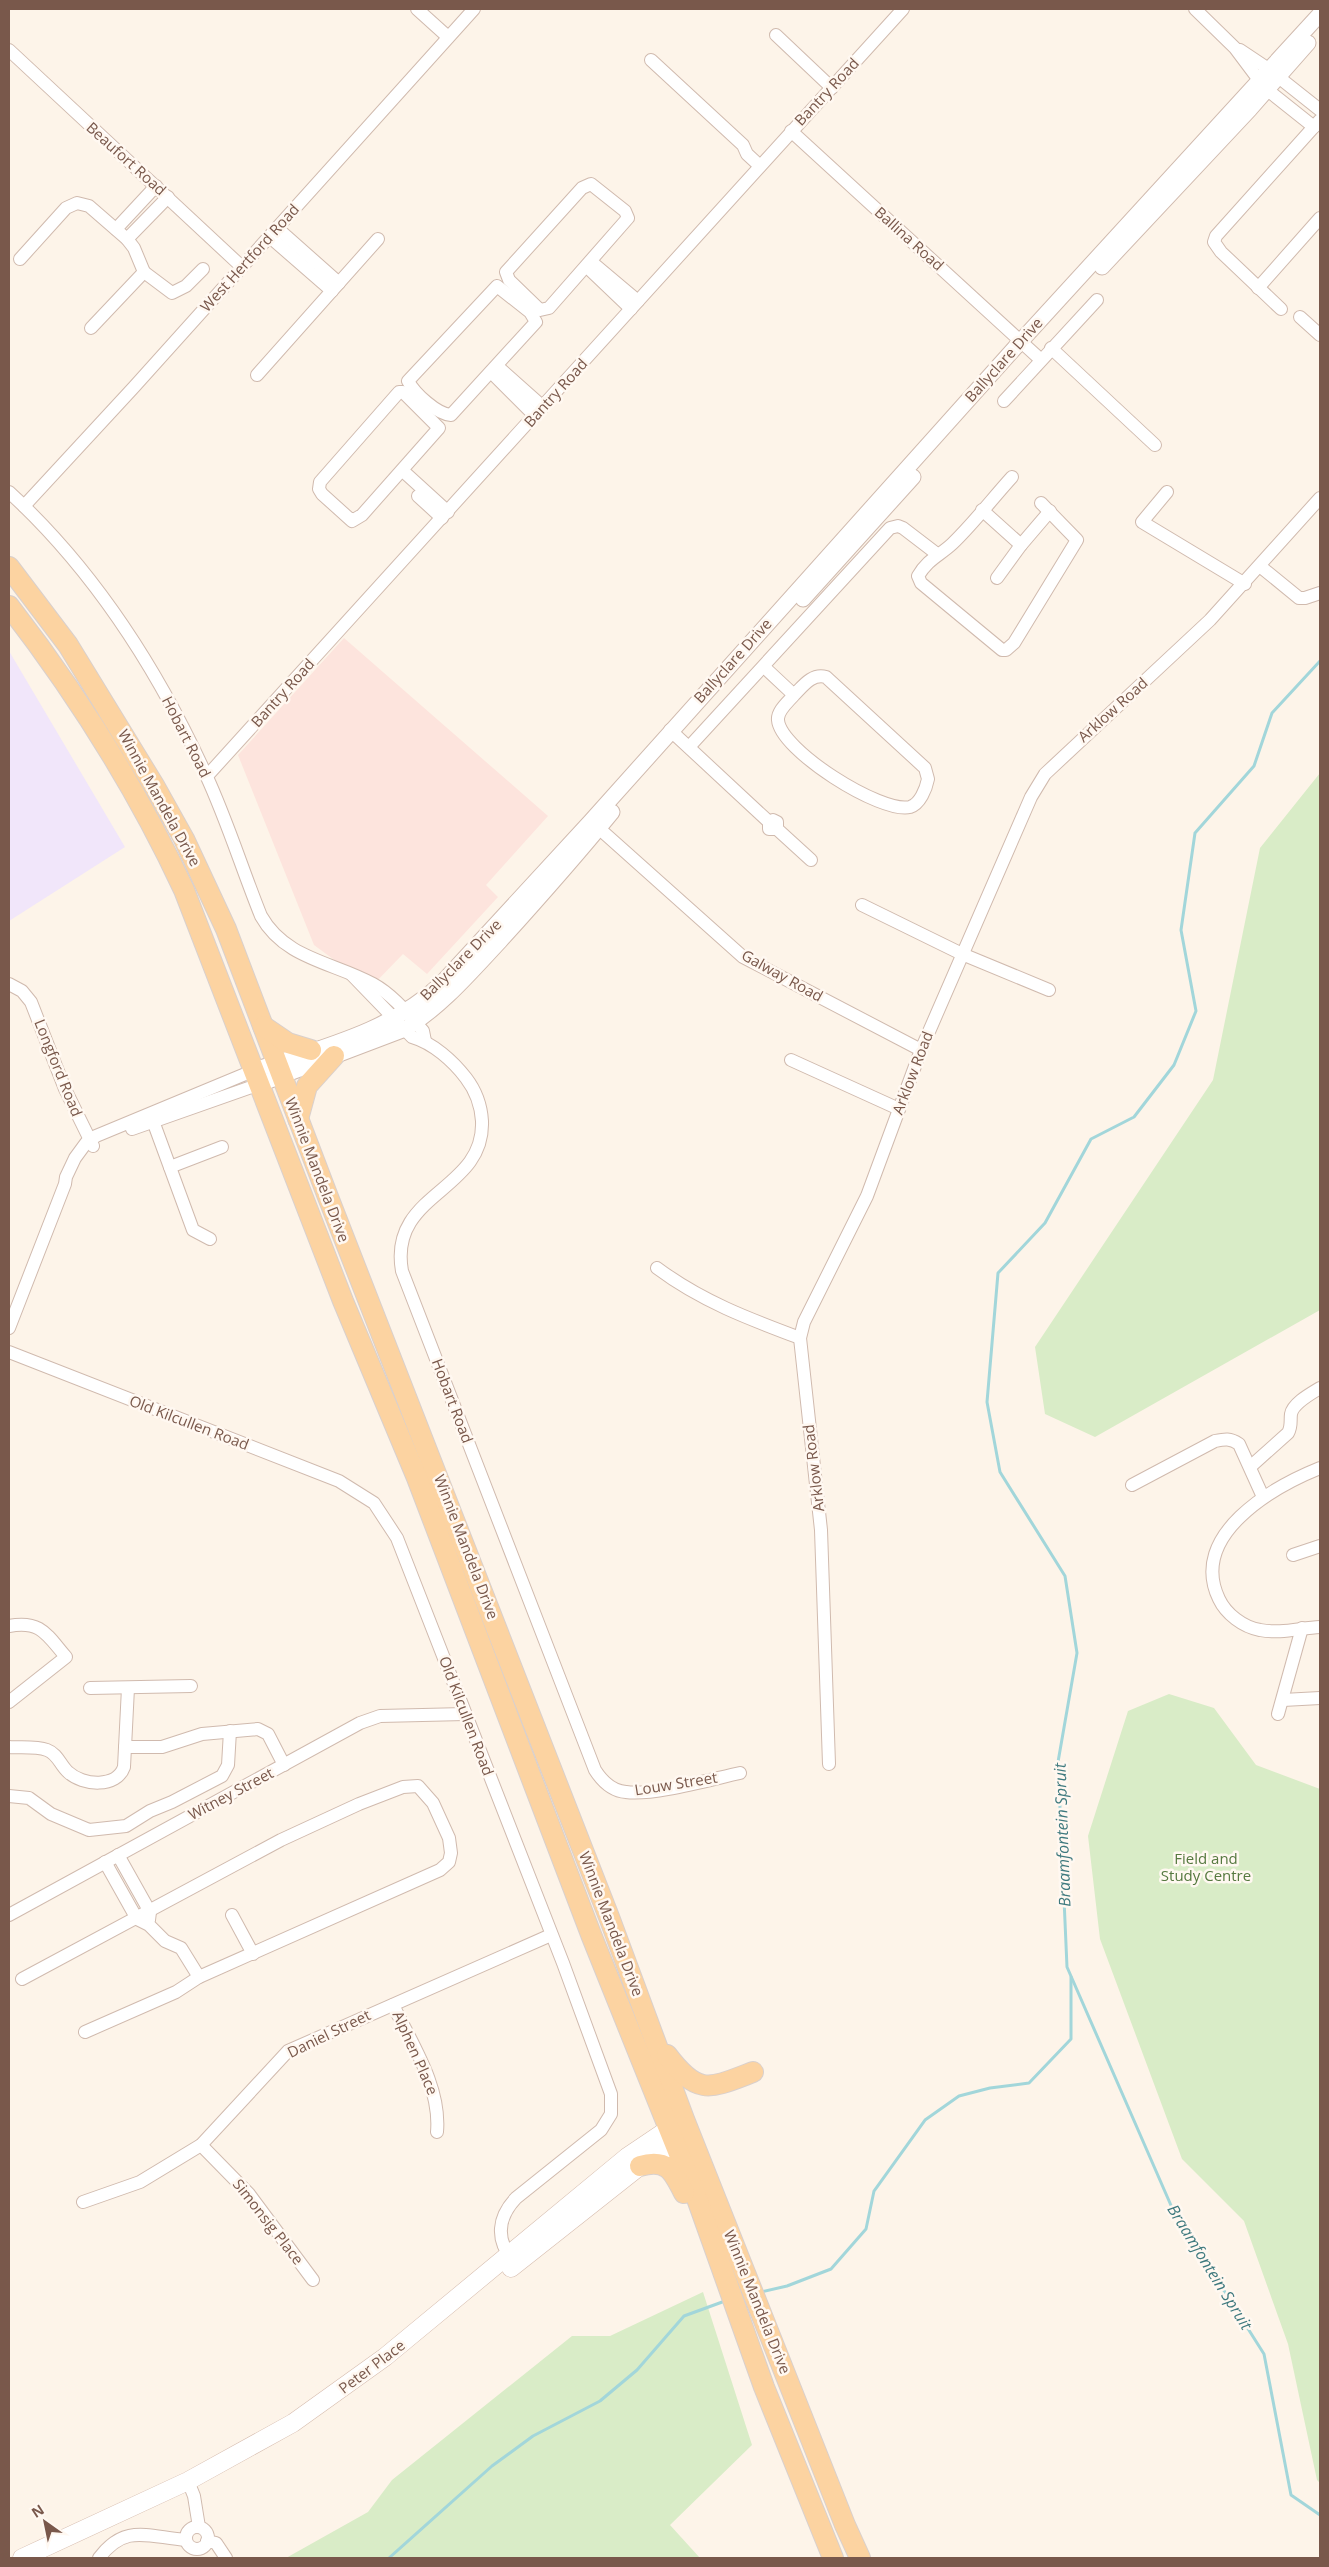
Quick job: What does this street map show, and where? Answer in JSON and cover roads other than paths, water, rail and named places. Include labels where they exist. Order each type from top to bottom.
[{"type":"main road","name":"Winnie Mandela Drive","points":[[9,567],[68,645],[155,787],[214,901],[498,1629],[655,2039],[679,2131],[726,2284],[833,2558]]},
{"type":"main road","name":"Winnie Mandela Drive","points":[[9,606],[85,713],[158,834],[184,890],[343,1301],[417,1478],[592,1937],[746,2276],[845,2526],[860,2558]]},
{"type":"main road","points":[[263,1026],[288,1043],[311,1050]]},
{"type":"main road","points":[[298,1119],[307,1086],[334,1056]]},
{"type":"main road","points":[[655,2039],[680,2072],[691,2082],[702,2086],[719,2085],[753,2072]]},
{"type":"main road","name":"Peter Place","points":[[512,2259],[640,2166],[679,2131]]},
{"type":"main road","name":"Peter Place","points":[[35,2558],[224,2467],[278,2445],[342,2403],[512,2259],[628,2157],[679,2131]]},
{"type":"main road","points":[[640,2166],[658,2163],[670,2170],[711,2240]]},
{"type":"main road","name":"Peter Place","points":[[22,2558],[190,2485]]},
{"type":"street","points":[[417,9],[448,37]]},
{"type":"street","name":"West Hertford Road","points":[[24,506],[474,9]]},
{"type":"street","name":"Bantry Road","points":[[207,776],[903,9]]},
{"type":"street","points":[[1195,9],[1235,48],[1262,85],[1317,123],[1216,236],[1214,242],[1221,252],[1281,309]]},
{"type":"street","name":"Ballyclare Drive","points":[[1274,73],[1320,14]]},
{"type":"street","name":"Ballyclare Drive","points":[[9,1328],[65,1184],[91,1143],[129,1121],[279,1070],[334,1056],[405,1020],[463,982],[673,733],[736,670],[832,568],[1024,345],[1262,85],[1320,29]]},
{"type":"street","points":[[776,35],[832,88]]},
{"type":"street","points":[[1235,48],[1274,73],[1320,110]]},
{"type":"street","name":"Beaufort Road","points":[[9,50],[242,267]]},
{"type":"street","points":[[650,60],[743,145],[752,148],[763,162]]},
{"type":"street","name":"Ballina Road","points":[[791,131],[1040,359]]},
{"type":"street","points":[[591,184],[625,211],[628,218],[590,265],[544,311],[509,280],[506,274],[582,188],[591,184]]},
{"type":"street","points":[[116,229],[156,186]]},
{"type":"street","points":[[128,239],[168,197]]},
{"type":"street","points":[[20,260],[66,208],[73,204],[89,206],[128,239],[144,272],[172,293],[186,286],[203,268]]},
{"type":"street","points":[[1258,288],[1320,218]]},
{"type":"street","points":[[274,232],[335,287]]},
{"type":"street","points":[[257,375],[378,239]]},
{"type":"street","points":[[590,265],[634,305]]},
{"type":"street","points":[[91,328],[144,272]]},
{"type":"street","points":[[497,286],[530,312],[536,322],[494,369],[452,415],[444,414],[412,387],[408,381],[497,286]]},
{"type":"street","points":[[1004,401],[1040,359],[1097,300]]},
{"type":"street","points":[[1300,317],[1320,335]]},
{"type":"street","points":[[1051,348],[1155,445]]},
{"type":"street","points":[[494,369],[539,412]]},
{"type":"street","points":[[399,392],[403,392],[439,428],[400,474],[354,520],[349,520],[319,489],[320,482],[399,392]]},
{"type":"street","points":[[400,474],[445,515]]},
{"type":"street","points":[[997,578],[1045,507],[1077,540],[1014,643],[1006,650],[998,648],[920,582],[919,574],[937,554],[952,544],[1012,476]]},
{"type":"street","name":"Hobart Road","points":[[9,492],[24,506],[98,592],[129,633],[157,680],[207,776],[261,916],[269,930],[298,952],[352,975],[405,1020],[423,1031],[425,1041],[460,1071],[472,1086],[480,1106],[482,1135],[474,1156],[463,1172],[421,1207],[408,1225],[400,1253],[402,1271],[588,1754],[599,1776],[613,1788]]},
{"type":"street","points":[[1167,492],[1142,522],[1245,584]]},
{"type":"street","name":"Arklow Road","points":[[829,1764],[821,1530],[800,1338],[811,1305],[867,1196],[921,1050],[1030,798],[1045,774],[1204,626],[1261,567],[1320,498]]},
{"type":"street","points":[[982,510],[1021,545]]},
{"type":"street","points":[[689,747],[890,528],[895,526],[903,528],[937,554]]},
{"type":"street","points":[[1261,567],[1299,598],[1320,593]]},
{"type":"street","points":[[764,667],[794,696]]},
{"type":"street","points":[[817,676],[826,677],[925,768],[928,774],[926,787],[918,802],[906,807],[872,798],[831,776],[810,760],[785,736],[778,721],[778,714],[794,696],[812,678],[817,676]]},
{"type":"street","points":[[673,733],[811,860]]},
{"type":"street","name":"Galway Road","points":[[595,824],[743,957],[921,1050]]},
{"type":"street","points":[[862,905],[962,954],[1049,990]]},
{"type":"street","name":"Longford Road","points":[[9,984],[22,991],[34,1010],[65,1090],[91,1143]]},
{"type":"street","name":"Ballyclare Drive","points":[[279,1070],[311,1050],[405,1020]]},
{"type":"street","points":[[792,1060],[899,1109]]},
{"type":"street","name":"Ballyclare Drive","points":[[91,1143],[153,1121],[257,1077]]},
{"type":"street","points":[[153,1121],[193,1230],[210,1239]]},
{"type":"street","points":[[170,1167],[222,1147]]},
{"type":"street","points":[[658,1268],[684,1288],[740,1316],[800,1338]]},
{"type":"street","points":[[9,1310],[20,1298]]},
{"type":"street","name":"Old Kilcullen Road","points":[[9,1352],[339,1481],[374,1504],[397,1538],[609,2085],[613,2106],[607,2123],[601,2130],[516,2198],[505,2210],[500,2225],[512,2259]]},
{"type":"street","points":[[1250,1467],[1288,1433],[1291,1426],[1291,1412],[1295,1406],[1320,1388]]},
{"type":"street","points":[[1132,1485],[1215,1441],[1225,1438],[1233,1440],[1238,1444],[1263,1497]]},
{"type":"street","points":[[1320,1468],[1263,1497],[1232,1526],[1218,1546],[1214,1556],[1212,1574],[1216,1592],[1227,1610],[1250,1628],[1275,1632],[1320,1627]]},
{"type":"street","points":[[1293,1554],[1320,1546]]},
{"type":"street","points":[[9,1626],[29,1624],[38,1628],[66,1657],[9,1702]]},
{"type":"street","points":[[1278,1714],[1302,1628]]},
{"type":"street","points":[[90,1688],[191,1686]]},
{"type":"street","points":[[9,1747],[48,1750],[57,1757],[68,1772],[88,1781],[113,1780],[122,1774],[126,1747],[128,1688]]},
{"type":"street","points":[[1283,1700],[1320,1698]]},
{"type":"street","name":"Witney Street","points":[[9,1915],[371,1719],[380,1716],[465,1714]]},
{"type":"street","points":[[126,1747],[162,1747],[202,1734],[230,1731],[264,1731],[268,1734],[284,1765]]},
{"type":"street","points":[[9,1796],[29,1798],[51,1814],[89,1830],[126,1826],[150,1811],[172,1802],[222,1776],[228,1765],[230,1731]]},
{"type":"street","name":"Louw Street","points":[[613,1788],[625,1792],[647,1792],[740,1773]]},
{"type":"street","points":[[22,1978],[137,1918],[149,1918],[320,1821],[402,1786],[414,1785],[422,1789],[434,1803],[449,1838],[451,1853],[449,1862],[440,1870],[199,1977],[176,1992],[85,2032]]},
{"type":"street","points":[[118,1855],[149,1918],[164,1941],[181,1948],[199,1977]]},
{"type":"street","points":[[105,1862],[137,1918]]},
{"type":"street","points":[[232,1916],[253,1954]]},
{"type":"street","name":"Daniel Street","points":[[83,2202],[140,2182],[201,2145],[288,2052],[551,1935]]},
{"type":"street","name":"Alphen Place","points":[[393,2005],[435,2094],[439,2116],[437,2132]]},
{"type":"street","name":"Simonsig Place","points":[[201,2145],[249,2194],[312,2280]]},
{"type":"street","points":[[190,2485],[199,2527],[206,2532],[207,2541],[202,2548],[196,2549],[188,2545],[186,2540],[189,2530],[199,2527]]},
{"type":"street","points":[[98,2558],[107,2546],[118,2538],[130,2534],[186,2540]]},
{"type":"street","points":[[207,2541],[216,2543],[222,2549],[226,2558]]},
{"type":"waterway","name":"Braamfontein Spruit","points":[[1320,661],[1272,713],[1254,766],[1195,833],[1181,930],[1196,1011],[1174,1065],[1134,1117],[1091,1139],[1045,1223],[998,1273],[987,1402],[1000,1472],[1065,1576],[1077,1653],[1058,1762],[1067,1967],[1173,2210],[1264,2354],[1291,2495],[1320,2515]]},
{"type":"waterway","points":[[761,2292],[787,2286],[831,2269],[866,2229],[874,2191],[925,2120],[959,2096],[990,2088],[1029,2083],[1071,2039],[1071,1977]]},
{"type":"waterway","points":[[389,2558],[492,2466],[533,2436],[600,2401],[637,2370],[684,2316],[725,2301]]},
{"type":"park label","name":"Field and Study Centre","points":[[1206,1868]]}]
